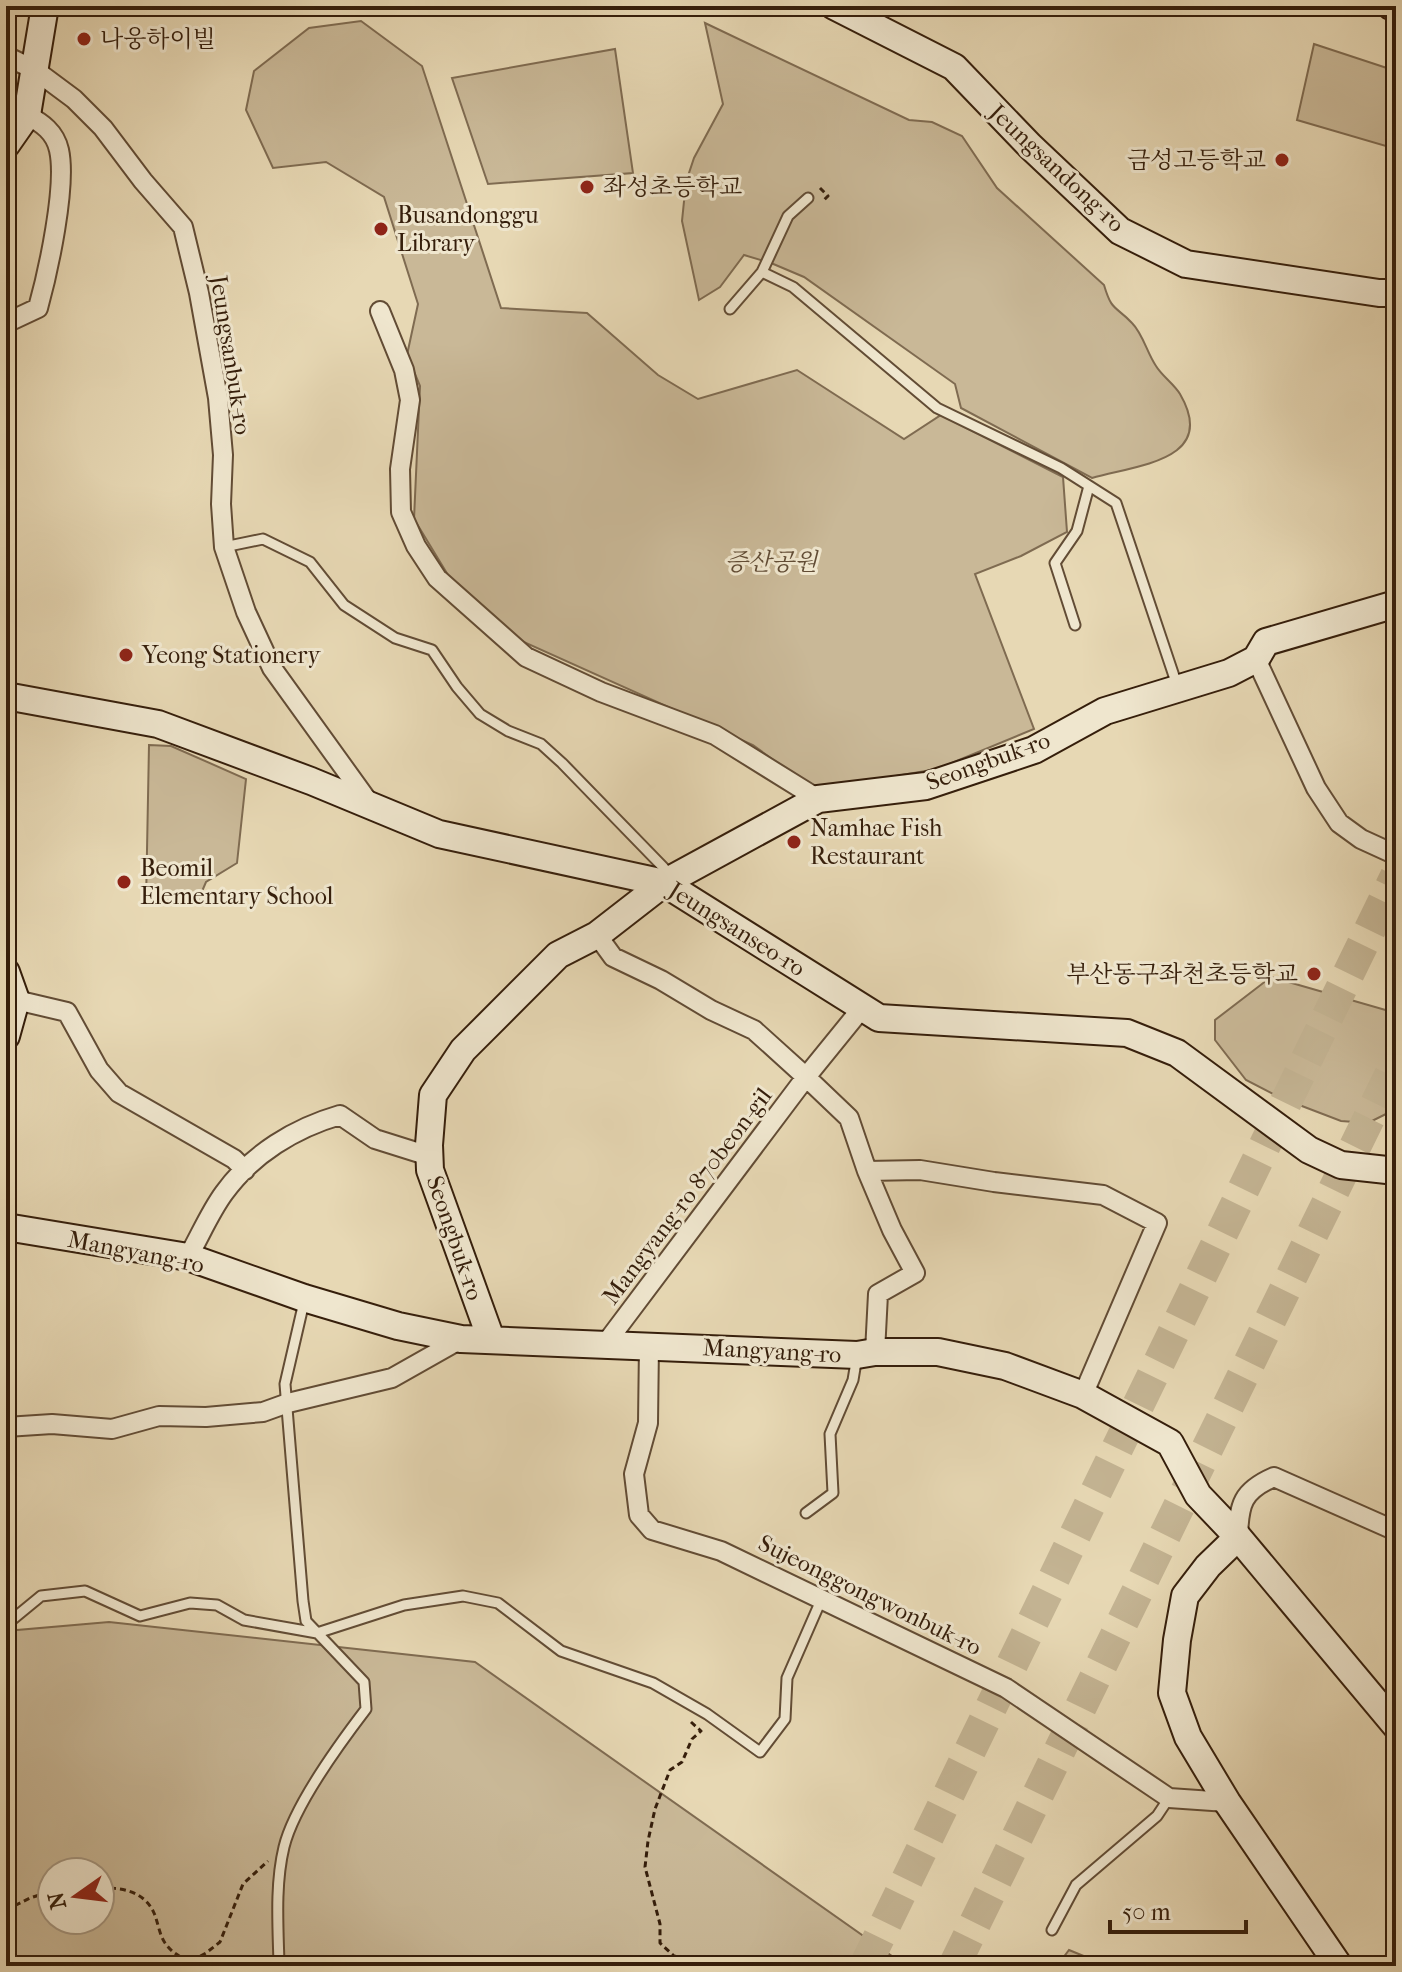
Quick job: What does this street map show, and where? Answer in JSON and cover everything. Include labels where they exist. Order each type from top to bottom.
[{"type":"street","points":[[6,145],[27,115],[45,6]]},
{"type":"street","name":"Jeungsandong-ro","points":[[834,6],[954,67],[1030,146],[1120,231],[1186,264],[1396,293]]},
{"type":"street","name":"Jeungsanbuk-ro","points":[[6,56],[35,70],[74,99],[103,128],[183,227],[199,293],[218,398],[223,455],[221,504],[224,547],[246,612],[272,668],[374,809]]},
{"type":"street","points":[[6,323],[38,308],[49,269],[59,188],[59,149],[46,125],[27,115]]},
{"type":"street","points":[[380,311],[404,370],[410,400],[400,469],[401,512],[416,546],[437,578],[526,657],[601,692],[715,735],[818,799]]},
{"type":"street","name":"Seongbuk-ro","points":[[491,1339],[430,1170],[433,1095],[463,1050],[558,955],[597,935],[664,883],[818,799],[926,786],[1034,750],[1105,711],[1229,673],[1256,659],[1266,642],[1396,604]]},
{"type":"street","points":[[1256,659],[1316,788],[1339,823],[1361,839],[1396,855]]},
{"type":"street","name":"Jeungsanseo-ro","points":[[6,696],[158,724],[311,781],[439,834],[664,883],[879,1018],[1127,1033],[1177,1053],[1309,1150],[1341,1165],[1396,1171]]},
{"type":"street","points":[[597,935],[613,957],[754,1030],[849,1118],[892,1230],[915,1273],[878,1294],[866,1354]]},
{"type":"street","points":[[6,972],[16,1000],[6,1036]]},
{"type":"street","points":[[16,1000],[67,1012],[99,1070],[119,1093],[234,1159],[245,1170]]},
{"type":"street","name":"Mangyang-ro 870beon-gil","points":[[606,1343],[806,1077],[862,1008]]},
{"type":"street","points":[[188,1257],[224,1193],[245,1170],[263,1152],[319,1121],[340,1115],[375,1139],[429,1156]]},
{"type":"street","points":[[867,1171],[920,1170],[1103,1195],[1157,1223],[1083,1395]]},
{"type":"street","name":"Mangyang-ro","points":[[6,1227],[188,1257],[304,1298],[398,1326],[461,1339],[866,1354],[938,1352],[1005,1366],[1083,1395],[1170,1443],[1198,1495],[1238,1537],[1396,1726]]},
{"type":"street","points":[[6,1427],[52,1424],[112,1429],[159,1416],[206,1417],[263,1412],[392,1378],[461,1339]]},
{"type":"street","name":"Sujeonggongwonbuk-ro","points":[[649,1345],[648,1423],[634,1474],[639,1515],[652,1530],[721,1551],[1006,1688],[1169,1798]]},
{"type":"street","points":[[1339,1966],[1227,1802],[1188,1737],[1172,1693],[1177,1640],[1185,1596],[1208,1566],[1238,1537],[1239,1512],[1254,1486],[1274,1477],[1396,1531]]},
{"type":"street","points":[[1169,1798],[1227,1802]]},
{"type":"lane","points":[[730,309],[762,272],[788,216],[808,198]]},
{"type":"lane","points":[[762,272],[793,287],[937,408],[1061,468],[1116,503],[1179,689]]},
{"type":"lane","points":[[1075,625],[1055,563],[1077,531],[1089,486]]},
{"type":"lane","points":[[224,547],[263,539],[275,544],[310,562],[344,605],[395,638],[432,650],[480,714],[508,731],[541,744],[562,763],[664,868],[664,883]]},
{"type":"lane","points":[[279,1964],[277,1907],[284,1847],[310,1793],[341,1742],[366,1709],[364,1682],[306,1621],[285,1384],[304,1298]]},
{"type":"lane","points":[[806,1513],[833,1493],[830,1434],[866,1354]]},
{"type":"lane","points":[[6,1621],[13,1619],[41,1596],[85,1591],[140,1616],[190,1603],[217,1605],[244,1620],[317,1633],[404,1605],[463,1596],[498,1603],[561,1651],[611,1666],[668,1691],[760,1752],[785,1719],[787,1678],[822,1598]]},
{"type":"lane","points":[[1052,1930],[1076,1885],[1157,1816],[1169,1798]]},
{"type":"path","points":[[668,1691],[676,1710],[701,1731],[692,1739],[682,1762],[670,1770],[655,1809],[648,1841],[645,1867],[660,1924],[660,1943],[674,1956],[724,1966]]},
{"type":"path","points":[[183,1966],[220,1942],[243,1884],[284,1847]]},
{"type":"path","points":[[116,1888],[124,1888],[143,1898],[155,1914],[163,1941],[173,1952],[190,1962]]},
{"type":"path","points":[[6,1910],[36,1896]]},
{"type":"green space","name":"증산공원","points":[[361,21],[422,66],[501,308],[587,313],[658,375],[698,399],[797,370],[904,439],[941,415],[1063,477],[1067,532],[1021,556],[975,574],[1034,729],[937,769],[814,790],[753,745],[517,639],[451,580],[414,519],[420,386],[407,355],[418,304],[384,197],[326,162],[273,168],[246,110],[254,71],[309,28]]},
{"type":"green space","points":[[705,23],[909,120],[932,122],[962,136],[997,188],[1104,285],[1112,304],[1136,327],[1156,366],[1180,394],[1189,416],[1189,434],[1181,447],[1149,463],[1092,478],[961,408],[955,384],[804,277],[771,263],[744,255],[720,287],[699,300],[682,221],[686,182],[694,158],[723,104]]},
{"type":"green space","points":[[1314,44],[1396,71],[1396,149],[1297,120]]},
{"type":"green space","points":[[615,49],[633,173],[488,184],[452,78]]},
{"type":"green space","points":[[149,745],[171,746],[246,779],[237,863],[206,882],[197,903],[146,903]]},
{"type":"green space","points":[[1271,977],[1396,1013],[1396,1067],[1386,1114],[1368,1123],[1341,1121],[1281,1098],[1246,1080],[1215,1040],[1215,1020]]},
{"type":"green space","points":[[109,1622],[475,1662],[906,1966],[6,1966],[6,1631]]},
{"type":"green space","points":[[1069,1950],[1108,1966],[1057,1966]]},
{"type":"tunnel","points":[[865,1966],[1396,876]]},
{"type":"tunnel","points":[[954,1966],[1396,1063]]},
{"type":"place","name":"나웅하이빌","points":[[84,39]]},
{"type":"place","name":"금성고등학교","points":[[1282,160]]},
{"type":"place","name":"좌성초등학교","points":[[587,187]]},
{"type":"place","name":"Busandonggu Library","points":[[381,229]]},
{"type":"place","name":"Yeong Stationery","points":[[126,655]]},
{"type":"place","name":"Namhae Fish Restaurant","points":[[794,842]]},
{"type":"place","name":"Beomil Elementary School","points":[[124,882]]},
{"type":"place","name":"부산동구좌천초등학교","points":[[1314,974]]}]
